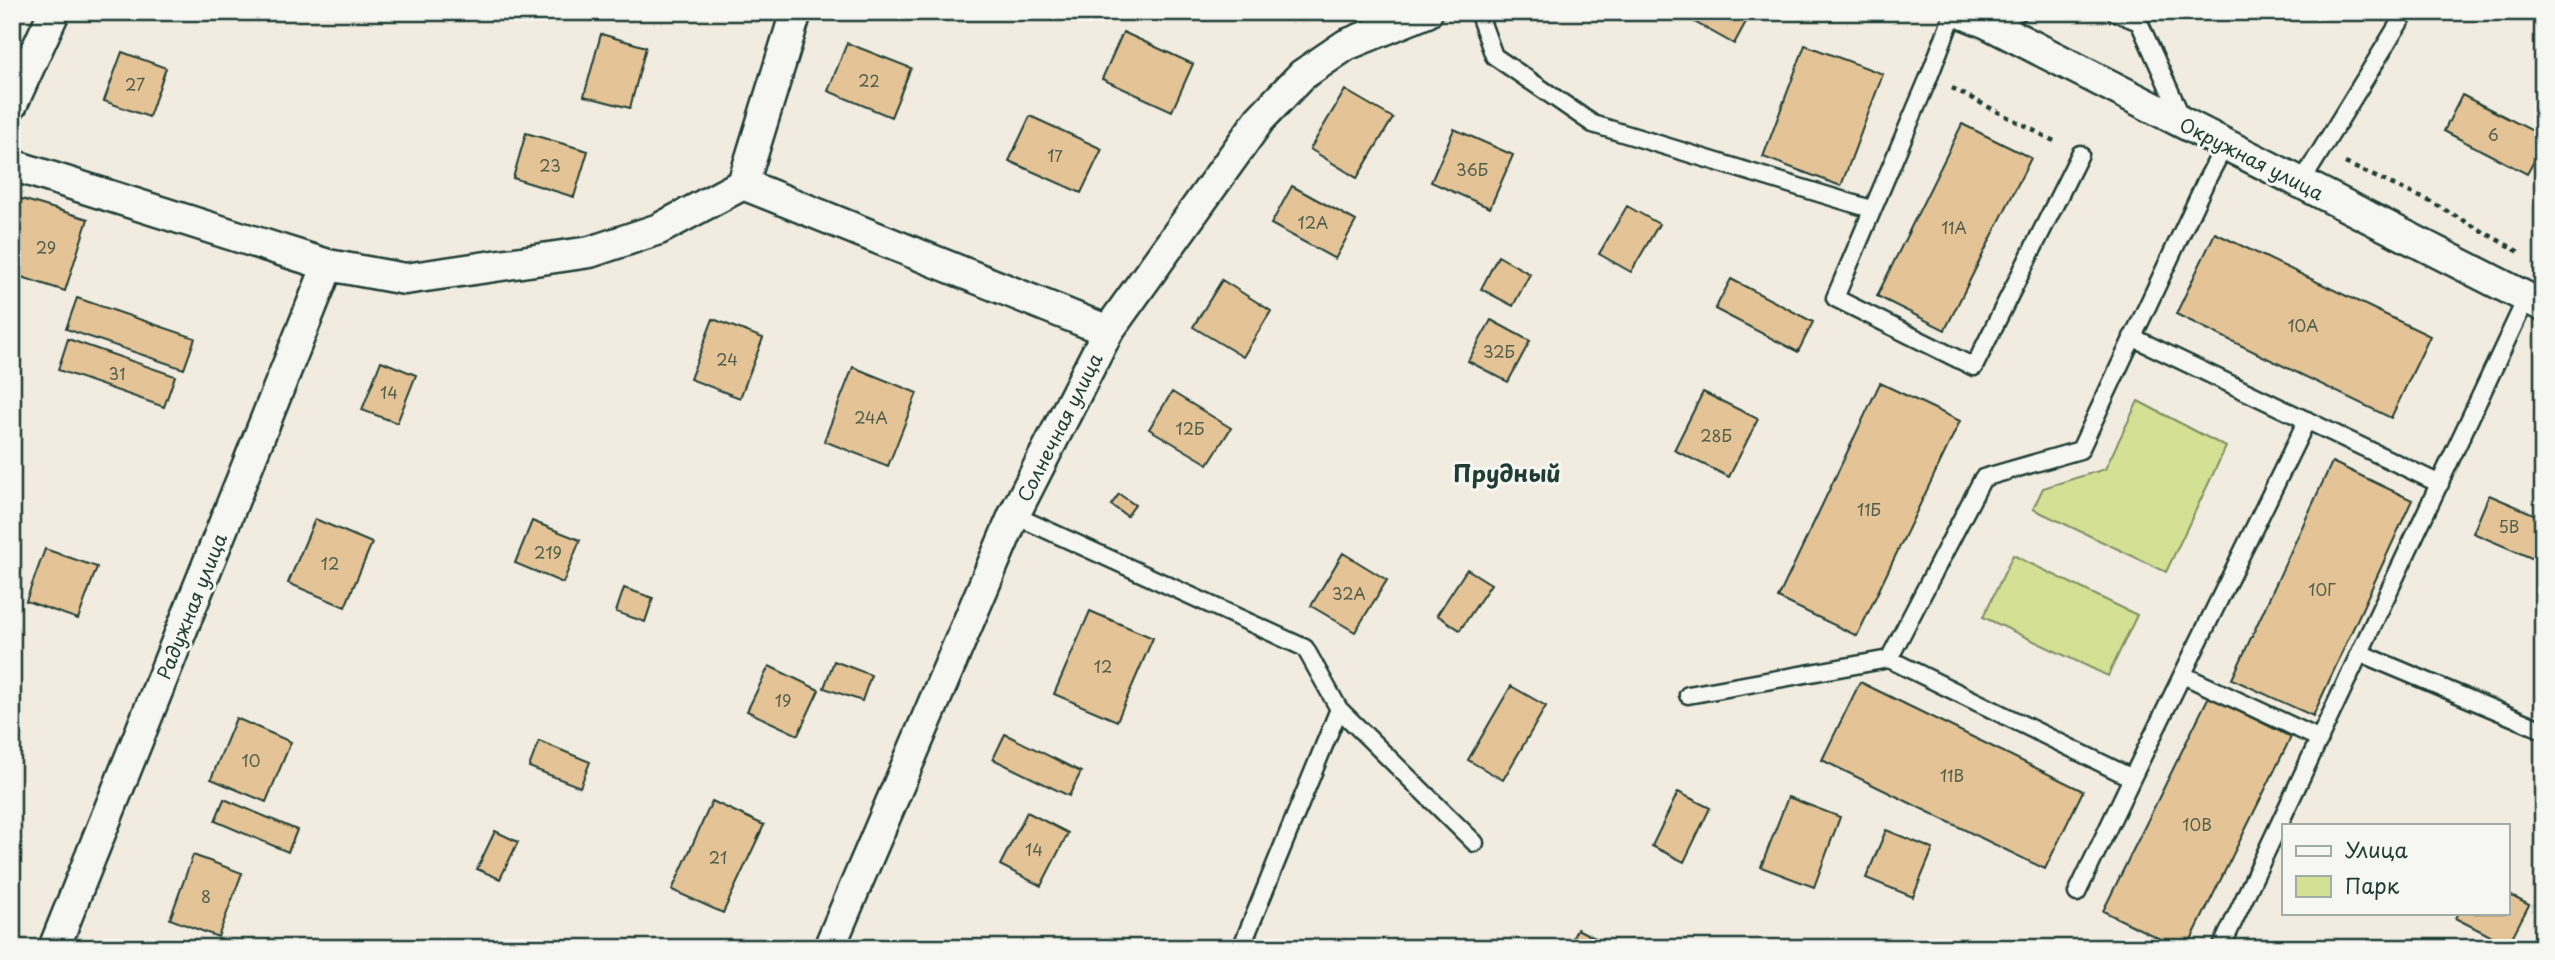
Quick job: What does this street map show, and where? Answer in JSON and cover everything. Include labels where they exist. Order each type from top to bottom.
[{"type":"street","points":[[12,104],[54,12]]},
{"type":"street","points":[[12,165],[328,265],[405,279],[590,252],[659,229],[743,184],[796,12]]},
{"type":"street","name":"Солнечная улица","points":[[829,948],[1014,514],[1108,331],[1259,119],[1302,75],[1346,45],[1427,12]]},
{"type":"street","name":"Окружная улица","points":[[1973,17],[2535,301]]},
{"type":"street","points":[[743,184],[1108,331]]},
{"type":"street","name":"Радужная улица","points":[[54,948],[328,265]]},
{"type":"lane","points":[[1478,12],[1494,56],[1593,124],[1871,209]]},
{"type":"lane","points":[[1954,12],[1835,298],[1974,367],[2080,154]]},
{"type":"lane","points":[[1973,17],[2019,12]]},
{"type":"lane","points":[[2115,12],[2139,22],[2184,122]]},
{"type":"lane","points":[[2301,183],[2406,12]]},
{"type":"lane","points":[[1889,659],[1983,478],[2080,450],[2225,145]]},
{"type":"lane","points":[[2221,948],[2440,484],[2535,301]]},
{"type":"lane","points":[[2132,337],[2440,484]]},
{"type":"lane","points":[[2077,893],[2307,420]]},
{"type":"lane","points":[[1014,514],[1305,648],[1339,709],[1475,843]]},
{"type":"lane","points":[[2360,653],[2543,730]]},
{"type":"lane","points":[[1688,695],[1889,659],[2132,778]]},
{"type":"lane","points":[[2183,675],[2320,739]]},
{"type":"lane","points":[[1241,948],[1339,709]]},
{"type":"path","points":[[1929,77],[2080,154]]},
{"type":"green space","points":[[2138,401],[2226,447],[2166,572],[2033,509],[2043,488],[2105,469]]},
{"type":"green space","points":[[2013,555],[2137,615],[2108,676],[1983,617]]},
{"type":"building","points":[[1695,12],[1739,12],[1748,18],[1734,44],[1691,20]]},
{"type":"building","points":[[1123,32],[1193,64],[1172,111],[1102,79]]},
{"type":"building","points":[[601,34],[646,47],[630,108],[584,96]]},
{"type":"building","points":[[847,43],[911,68],[891,117],[828,91]]},
{"type":"building","points":[[1805,45],[1883,74],[1841,186],[1763,157]]},
{"type":"building","points":[[122,52],[166,68],[149,117],[104,101]]},
{"type":"building","points":[[1345,90],[1393,118],[1357,178],[1310,149]]},
{"type":"building","points":[[2462,95],[2543,136],[2543,145],[2527,174],[2444,131]]},
{"type":"building","points":[[1030,116],[1102,149],[1081,193],[1009,161]]},
{"type":"building","points":[[1962,124],[2031,158],[1945,330],[1877,296]]},
{"type":"building","points":[[1454,129],[1513,155],[1490,208],[1431,182]]},
{"type":"building","points":[[526,133],[588,151],[574,197],[513,178]]},
{"type":"building","points":[[1292,186],[1356,221],[1335,259],[1271,224]]},
{"type":"building","points":[[12,196],[88,219],[65,291],[12,274]]},
{"type":"building","points":[[1627,206],[1659,224],[1631,272],[1599,254]]},
{"type":"building","points":[[2215,233],[2430,336],[2391,418],[2176,314]]},
{"type":"building","points":[[1498,256],[1530,274],[1513,306],[1481,289]]},
{"type":"building","points":[[1731,279],[1813,322],[1798,352],[1715,309]]},
{"type":"building","points":[[1222,280],[1271,311],[1243,357],[1193,327]]},
{"type":"building","points":[[77,298],[195,338],[184,369],[66,329]]},
{"type":"building","points":[[713,319],[763,338],[740,398],[690,379]]},
{"type":"building","points":[[1491,320],[1530,341],[1508,382],[1468,361]]},
{"type":"building","points":[[68,339],[175,376],[164,407],[58,370]]},
{"type":"building","points":[[381,361],[416,375],[397,423],[362,410]]},
{"type":"building","points":[[853,367],[917,393],[888,466],[824,441]]},
{"type":"building","points":[[1880,383],[1960,421],[1857,636],[1778,598]]},
{"type":"building","points":[[1172,392],[1231,428],[1208,464],[1149,429]]},
{"type":"building","points":[[1703,392],[1758,419],[1729,477],[1674,450]]},
{"type":"building","points":[[2332,462],[2412,500],[2313,716],[2232,679]]},
{"type":"building","points":[[1119,494],[1135,505],[1127,516],[1111,505]]},
{"type":"building","points":[[2489,495],[2543,518],[2543,563],[2473,533]]},
{"type":"building","points":[[315,519],[372,543],[345,607],[288,583]]},
{"type":"building","points":[[532,521],[580,540],[563,583],[515,563]]},
{"type":"building","points":[[45,549],[97,567],[78,619],[26,601]]},
{"type":"building","points":[[1343,553],[1387,580],[1355,632],[1311,606]]},
{"type":"building","points":[[1467,569],[1491,584],[1460,630],[1437,615]]},
{"type":"building","points":[[624,588],[653,598],[645,622],[616,612]]},
{"type":"building","points":[[1090,611],[1153,638],[1117,721],[1054,694]]},
{"type":"building","points":[[834,661],[871,675],[862,701],[824,688]]},
{"type":"building","points":[[769,666],[819,690],[798,735],[747,711]]},
{"type":"building","points":[[1860,682],[2083,791],[2045,869],[1822,760]]},
{"type":"building","points":[[1511,686],[1546,706],[1503,780],[1468,760]]},
{"type":"building","points":[[2209,696],[2291,737],[2187,948],[2178,948],[2103,911]]},
{"type":"building","points":[[236,718],[291,742],[266,802],[211,779]]},
{"type":"building","points":[[1005,734],[1081,772],[1069,796],[993,759]]},
{"type":"building","points":[[539,741],[590,762],[580,787],[529,767]]},
{"type":"building","points":[[1678,792],[1710,808],[1684,862],[1652,846]]},
{"type":"building","points":[[1788,797],[1840,817],[1814,887],[1761,867]]},
{"type":"building","points":[[224,799],[297,830],[288,852],[215,821]]},
{"type":"building","points":[[712,801],[764,825],[723,913],[672,890]]},
{"type":"building","points":[[1027,812],[1068,833],[1041,886],[1000,865]]},
{"type":"building","points":[[1886,830],[1933,849],[1913,897],[1866,878]]},
{"type":"building","points":[[495,831],[518,842],[500,879],[477,869]]},
{"type":"building","points":[[193,855],[242,873],[218,937],[170,919]]},
{"type":"building","points":[[2510,895],[2529,905],[2508,945],[2455,918],[2457,914],[2510,914]]},
{"type":"building","points":[[1577,929],[1615,948],[1568,948]]},
{"type":"district","name":"Прудный","points":[[1507,472]]}]
